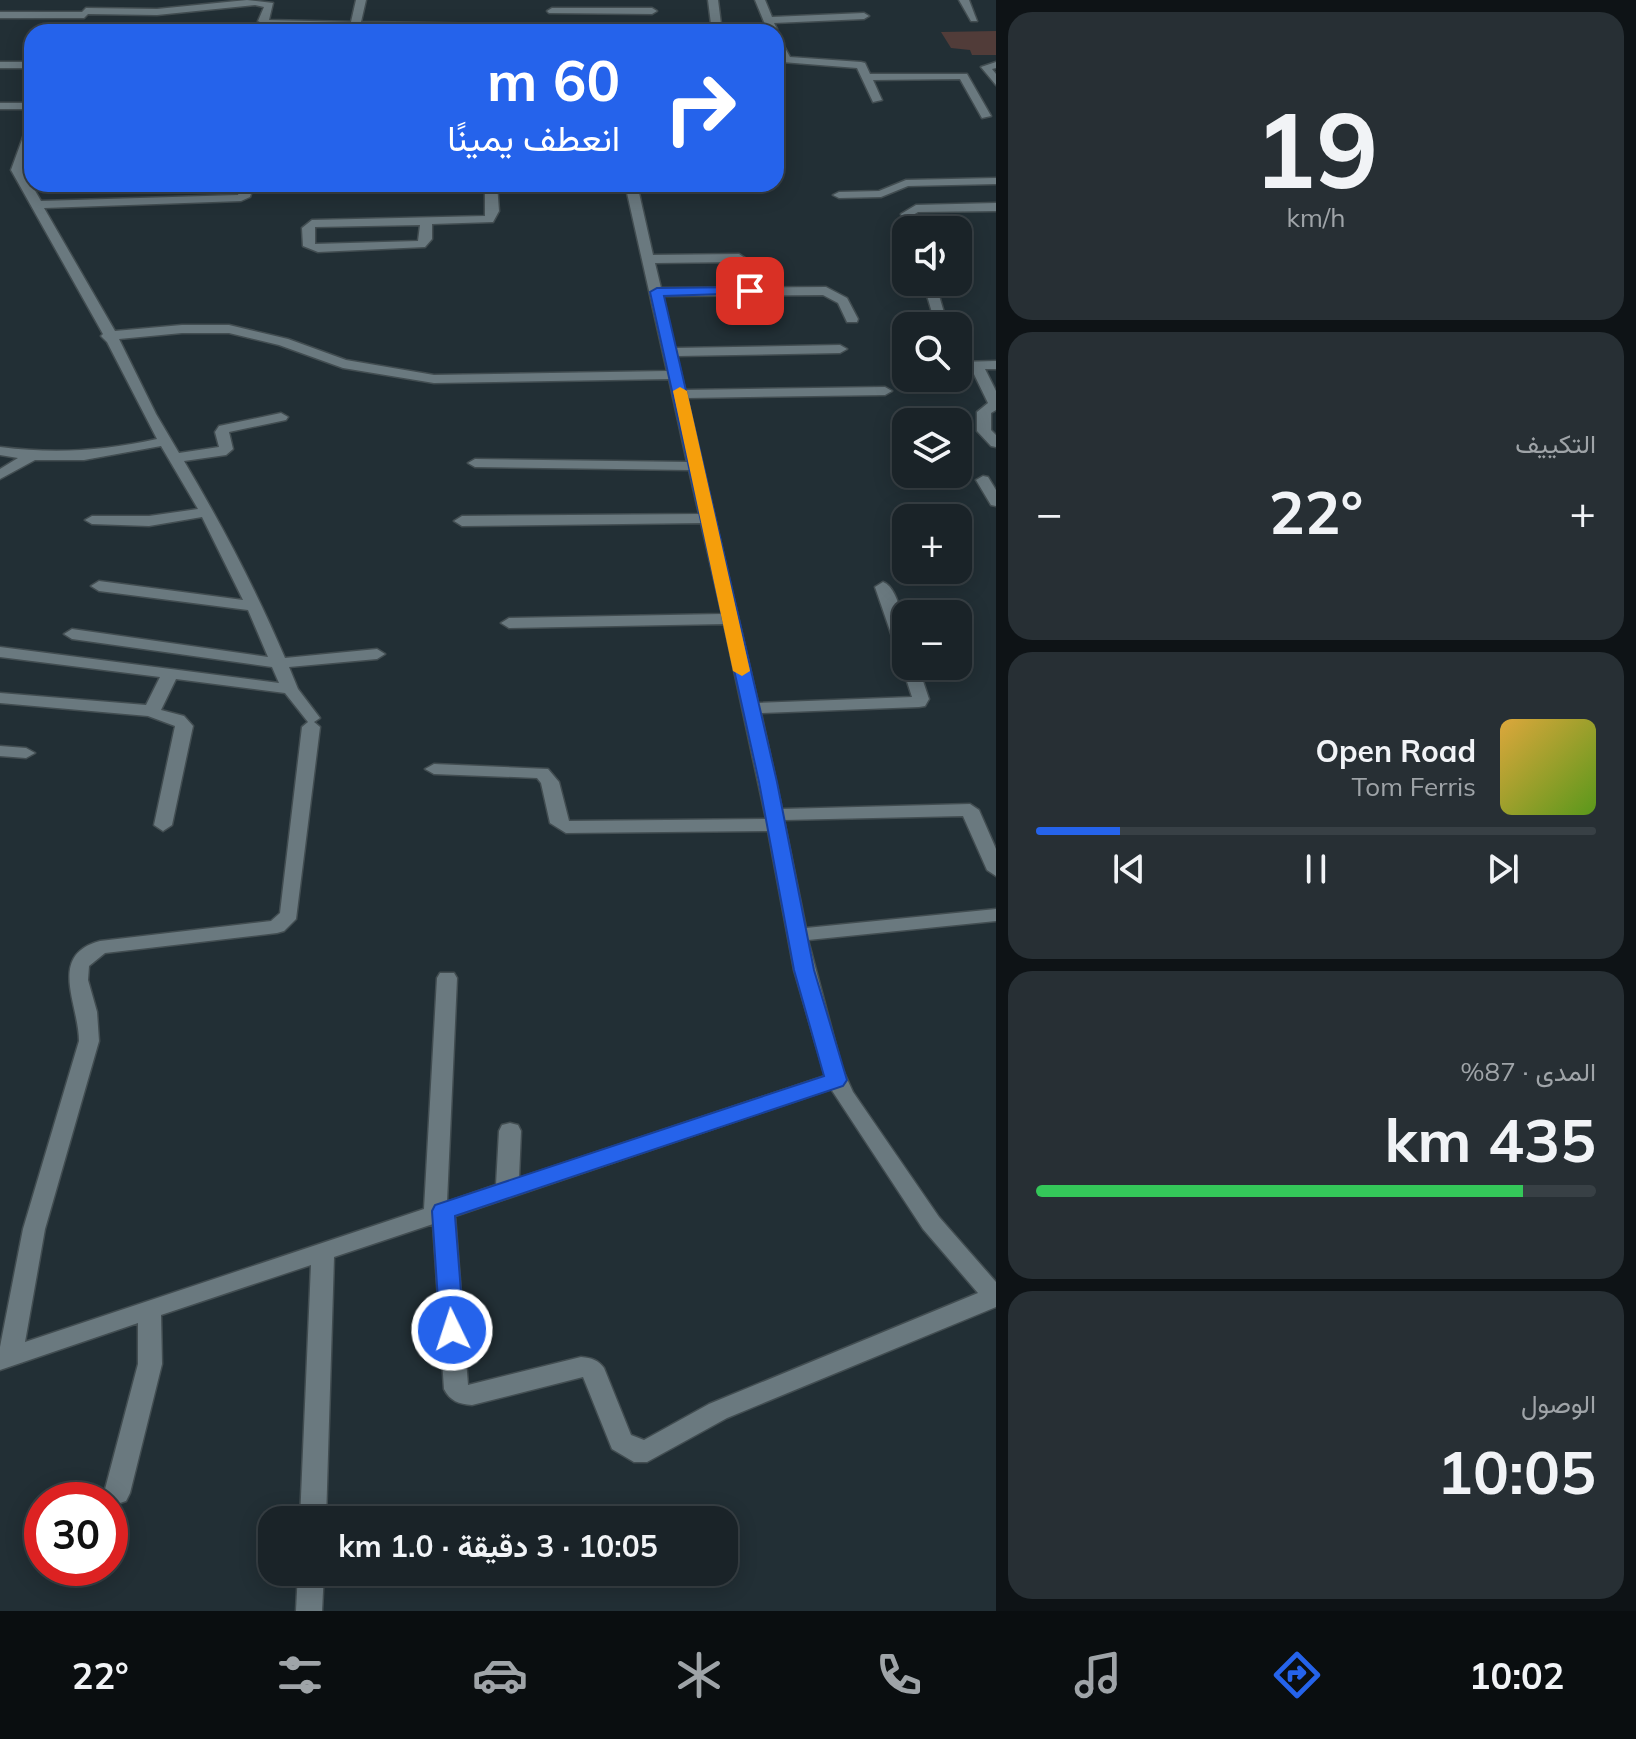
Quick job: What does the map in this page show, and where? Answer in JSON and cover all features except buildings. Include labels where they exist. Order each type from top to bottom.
[{"type":"street","points":[[83,16],[92,0]]},
{"type":"street","points":[[355,24],[361,0]]},
{"type":"street","points":[[713,0],[715,24]]},
{"type":"street","points":[[760,0],[770,24]]},
{"type":"street","points":[[964,0],[974,19]]},
{"type":"street","points":[[0,15],[83,16],[255,2],[270,5],[264,23],[310,24]]},
{"type":"street","points":[[552,5],[620,16],[652,11]]},
{"type":"street","points":[[768,20],[864,16]]},
{"type":"street","points":[[784,56],[786,60],[864,67],[877,100]]},
{"type":"street","points":[[0,65],[24,65]]},
{"type":"street","points":[[996,65],[986,67],[996,82]]},
{"type":"street","points":[[867,77],[963,76],[986,116]]},
{"type":"street","points":[[0,106],[24,106]]},
{"type":"street","points":[[17,170],[24,155]]},
{"type":"street","points":[[0,170],[17,170]]},
{"type":"street","points":[[17,170],[24,182]]},
{"type":"street","points":[[839,195],[881,194],[913,182],[996,181]]},
{"type":"street","points":[[5,1358],[34,1229],[89,1041],[87,1010],[76,978],[79,965],[88,954],[100,947],[251,931],[277,927],[285,921],[289,915],[311,723],[290,689],[255,606],[207,512],[30,192]]},
{"type":"street","points":[[168,192],[168,201]]},
{"type":"street","points":[[38,205],[241,198],[247,192]]},
{"type":"street","points":[[426,221],[426,239],[421,244],[318,248],[309,246],[307,238],[308,228],[312,224],[489,219],[493,211],[492,192]]},
{"type":"street","points":[[447,978],[439,1212],[456,1389],[462,1394],[472,1395],[581,1367],[590,1368],[596,1375],[621,1442],[634,1451],[647,1451],[718,1411],[995,1297],[931,1223],[877,1147],[836,1080],[797,935],[776,820],[633,192]]},
{"type":"street","points":[[908,216],[916,209],[994,211]]},
{"type":"street","points":[[650,259],[739,258]]},
{"type":"street","points":[[657,292],[826,291],[843,301],[852,319]]},
{"type":"street","points":[[108,336],[182,329],[229,329],[283,342],[343,364],[434,379],[676,375]]},
{"type":"street","points":[[670,352],[840,349]]},
{"type":"street","points":[[972,366],[996,365]]},
{"type":"street","points":[[977,366],[995,403],[984,412],[984,431],[996,443]]},
{"type":"street","points":[[681,394],[885,391]]},
{"type":"street","points":[[176,458],[221,452],[226,449],[224,429],[281,417]]},
{"type":"street","points":[[0,451],[51,459],[98,457],[166,441]]},
{"type":"street","points":[[0,475],[31,456]]},
{"type":"street","points":[[475,463],[696,466]]},
{"type":"street","points":[[984,476],[996,503]]},
{"type":"street","points":[[92,520],[149,521],[207,512]]},
{"type":"street","points":[[462,521],[708,518]]},
{"type":"street","points":[[99,586],[255,606]]},
{"type":"street","points":[[883,587],[892,613]]},
{"type":"street","points":[[509,623],[730,619]]},
{"type":"street","points":[[72,634],[279,663],[377,654]]},
{"type":"street","points":[[1,653],[290,689]]},
{"type":"street","points":[[152,711],[170,675]]},
{"type":"street","points":[[750,708],[919,702],[921,699],[915,680]]},
{"type":"street","points":[[0,698],[152,711],[156,715],[177,719],[184,726],[163,825]]},
{"type":"street","points":[[0,751],[26,753]]},
{"type":"street","points":[[434,769],[542,773],[550,782],[559,823],[566,827],[970,810],[996,870]]},
{"type":"street","points":[[797,935],[996,915]]},
{"type":"street","points":[[5,1358],[836,1080]]},
{"type":"street","points":[[507,1190],[510,1131]]},
{"type":"street","points":[[314,1506],[323,1252]]},
{"type":"street","points":[[120,1482],[150,1364],[149,1310]]},
{"type":"street","points":[[309,1611],[310,1586]]},
{"type":"shaded area","points":[[996,31],[996,55],[972,55],[970,50],[951,48],[941,32]]},
{"type":"slow traffic","points":[[680,391],[742,671]]},
{"type":"route","points":[[452,1330],[443,1211],[836,1080],[804,970],[768,782],[657,292],[750,291]]}]
